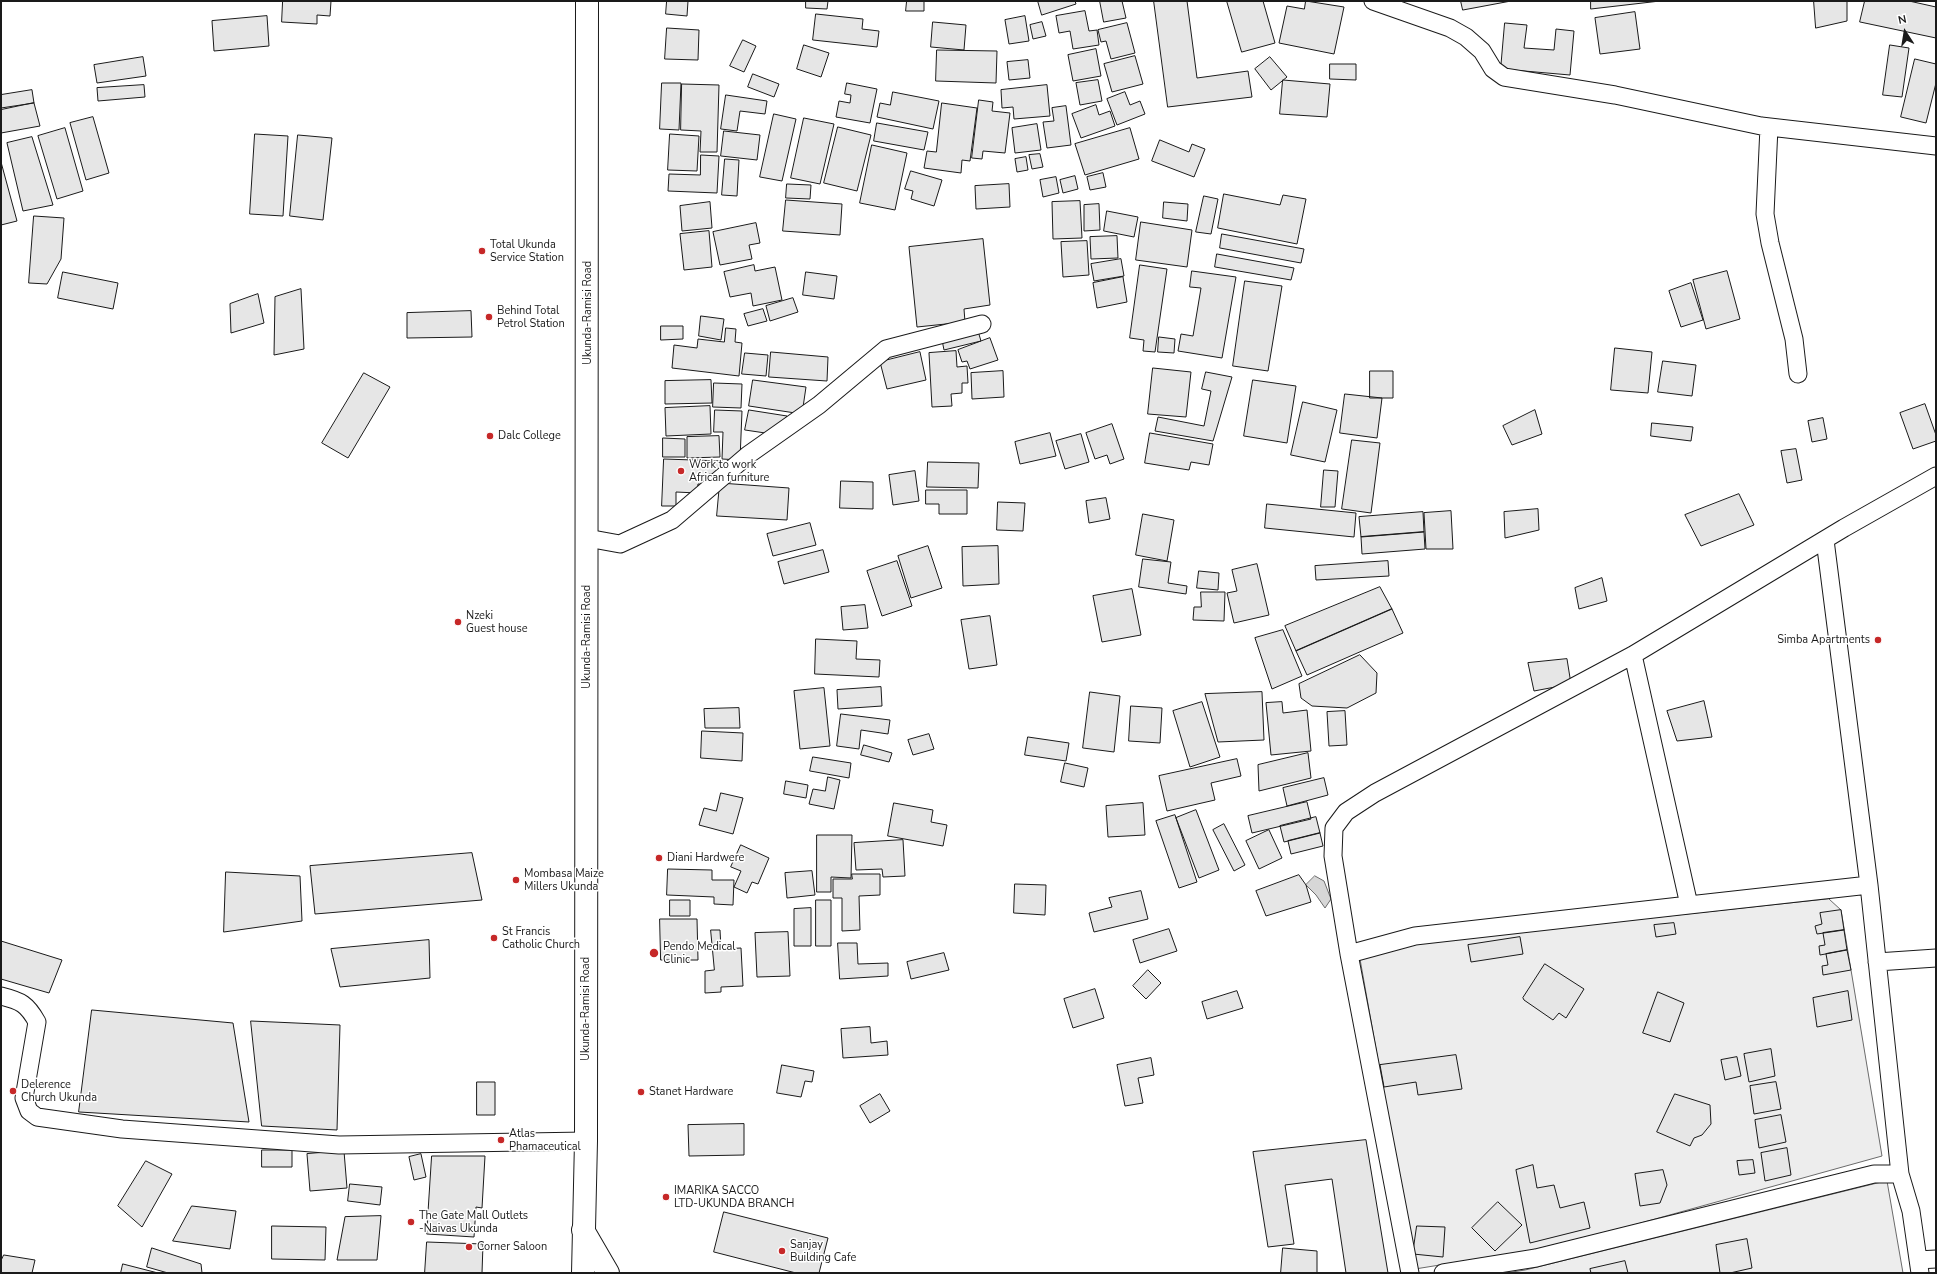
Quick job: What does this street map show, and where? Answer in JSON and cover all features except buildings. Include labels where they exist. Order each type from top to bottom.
[{"type":"main road","name":"Ukunda-Ramisi Road","points":[[583,1273],[586,1141],[587,1]]},
{"type":"main road","points":[[583,1230],[608,1273]]},
{"type":"street","points":[[1373,1],[1450,28],[1466,37],[1482,51],[1493,69],[1504,76],[1615,95],[1769,126],[1936,146]]},
{"type":"street","points":[[1769,126],[1765,214],[1770,242],[1794,339],[1798,374]]},
{"type":"street","points":[[587,538],[620,544],[672,520],[748,455],[819,405],[886,349],[982,324]]},
{"type":"street","points":[[1410,1273],[1349,954],[1332,844],[1334,828],[1346,812],[1375,793],[1633,655],[1825,540],[1936,476]]},
{"type":"street","points":[[1825,540],[1869,885],[1900,1174],[1912,1211],[1919,1266],[1936,1259]]},
{"type":"street","points":[[1633,655],[1689,905]]},
{"type":"street","points":[[1349,954],[1415,936],[1869,885]]},
{"type":"street","points":[[1877,962],[1936,958]]},
{"type":"street","points":[[1,996],[17,1000],[27,1006],[37,1022],[24,1098],[29,1111],[37,1117],[122,1129],[339,1145],[586,1141]]},
{"type":"street","points":[[1443,1273],[1536,1258],[1874,1174],[1900,1174]]},
{"type":"shaded area","points":[[1315,876],[1324,881],[1331,899],[1325,908],[1316,895],[1306,885]]},
{"type":"shaded area","points":[[1829,899],[1841,910],[1882,1156],[1630,1226],[1533,1250],[1415,1269],[1360,959],[1416,943]]},
{"type":"shaded area","points":[[1887,1181],[1903,1273],[1506,1273],[1525,1270]]},
{"type":"place","name":"Total Ukunda Service Station","points":[[482,251]]},
{"type":"place","name":"Behind Total Petrol Station","points":[[489,317]]},
{"type":"place","name":"Dalc College","points":[[490,436]]},
{"type":"place","name":"Work to work African furniture","points":[[681,471]]},
{"type":"place","name":"Nzeki Guest house","points":[[458,622]]},
{"type":"place","name":"Simba Apartments","points":[[1878,640]]},
{"type":"place","name":"Diani Hardwere","points":[[659,858]]},
{"type":"place","name":"Mombasa Maize Millers Ukunda","points":[[516,880]]},
{"type":"place","name":"St Francis Catholic Church","points":[[494,938]]},
{"type":"place","name":"Pendo Medical Clinic","points":[[654,953]]},
{"type":"place","name":"Delerence Church Ukunda","points":[[13,1091]]},
{"type":"place","name":"Stanet Hardware","points":[[641,1092]]},
{"type":"place","name":"Atlas Phamaceutical","points":[[501,1140]]},
{"type":"place","name":"IMARIKA SACCO LTD-UKUNDA BRANCH","points":[[666,1197]]},
{"type":"place","name":"The Gate Mall Outlets -Naivas Ukunda","points":[[411,1222]]},
{"type":"place","name":"Corner Saloon","points":[[469,1247]]},
{"type":"place","name":"Sanjay Building Cafe","points":[[782,1251]]}]
